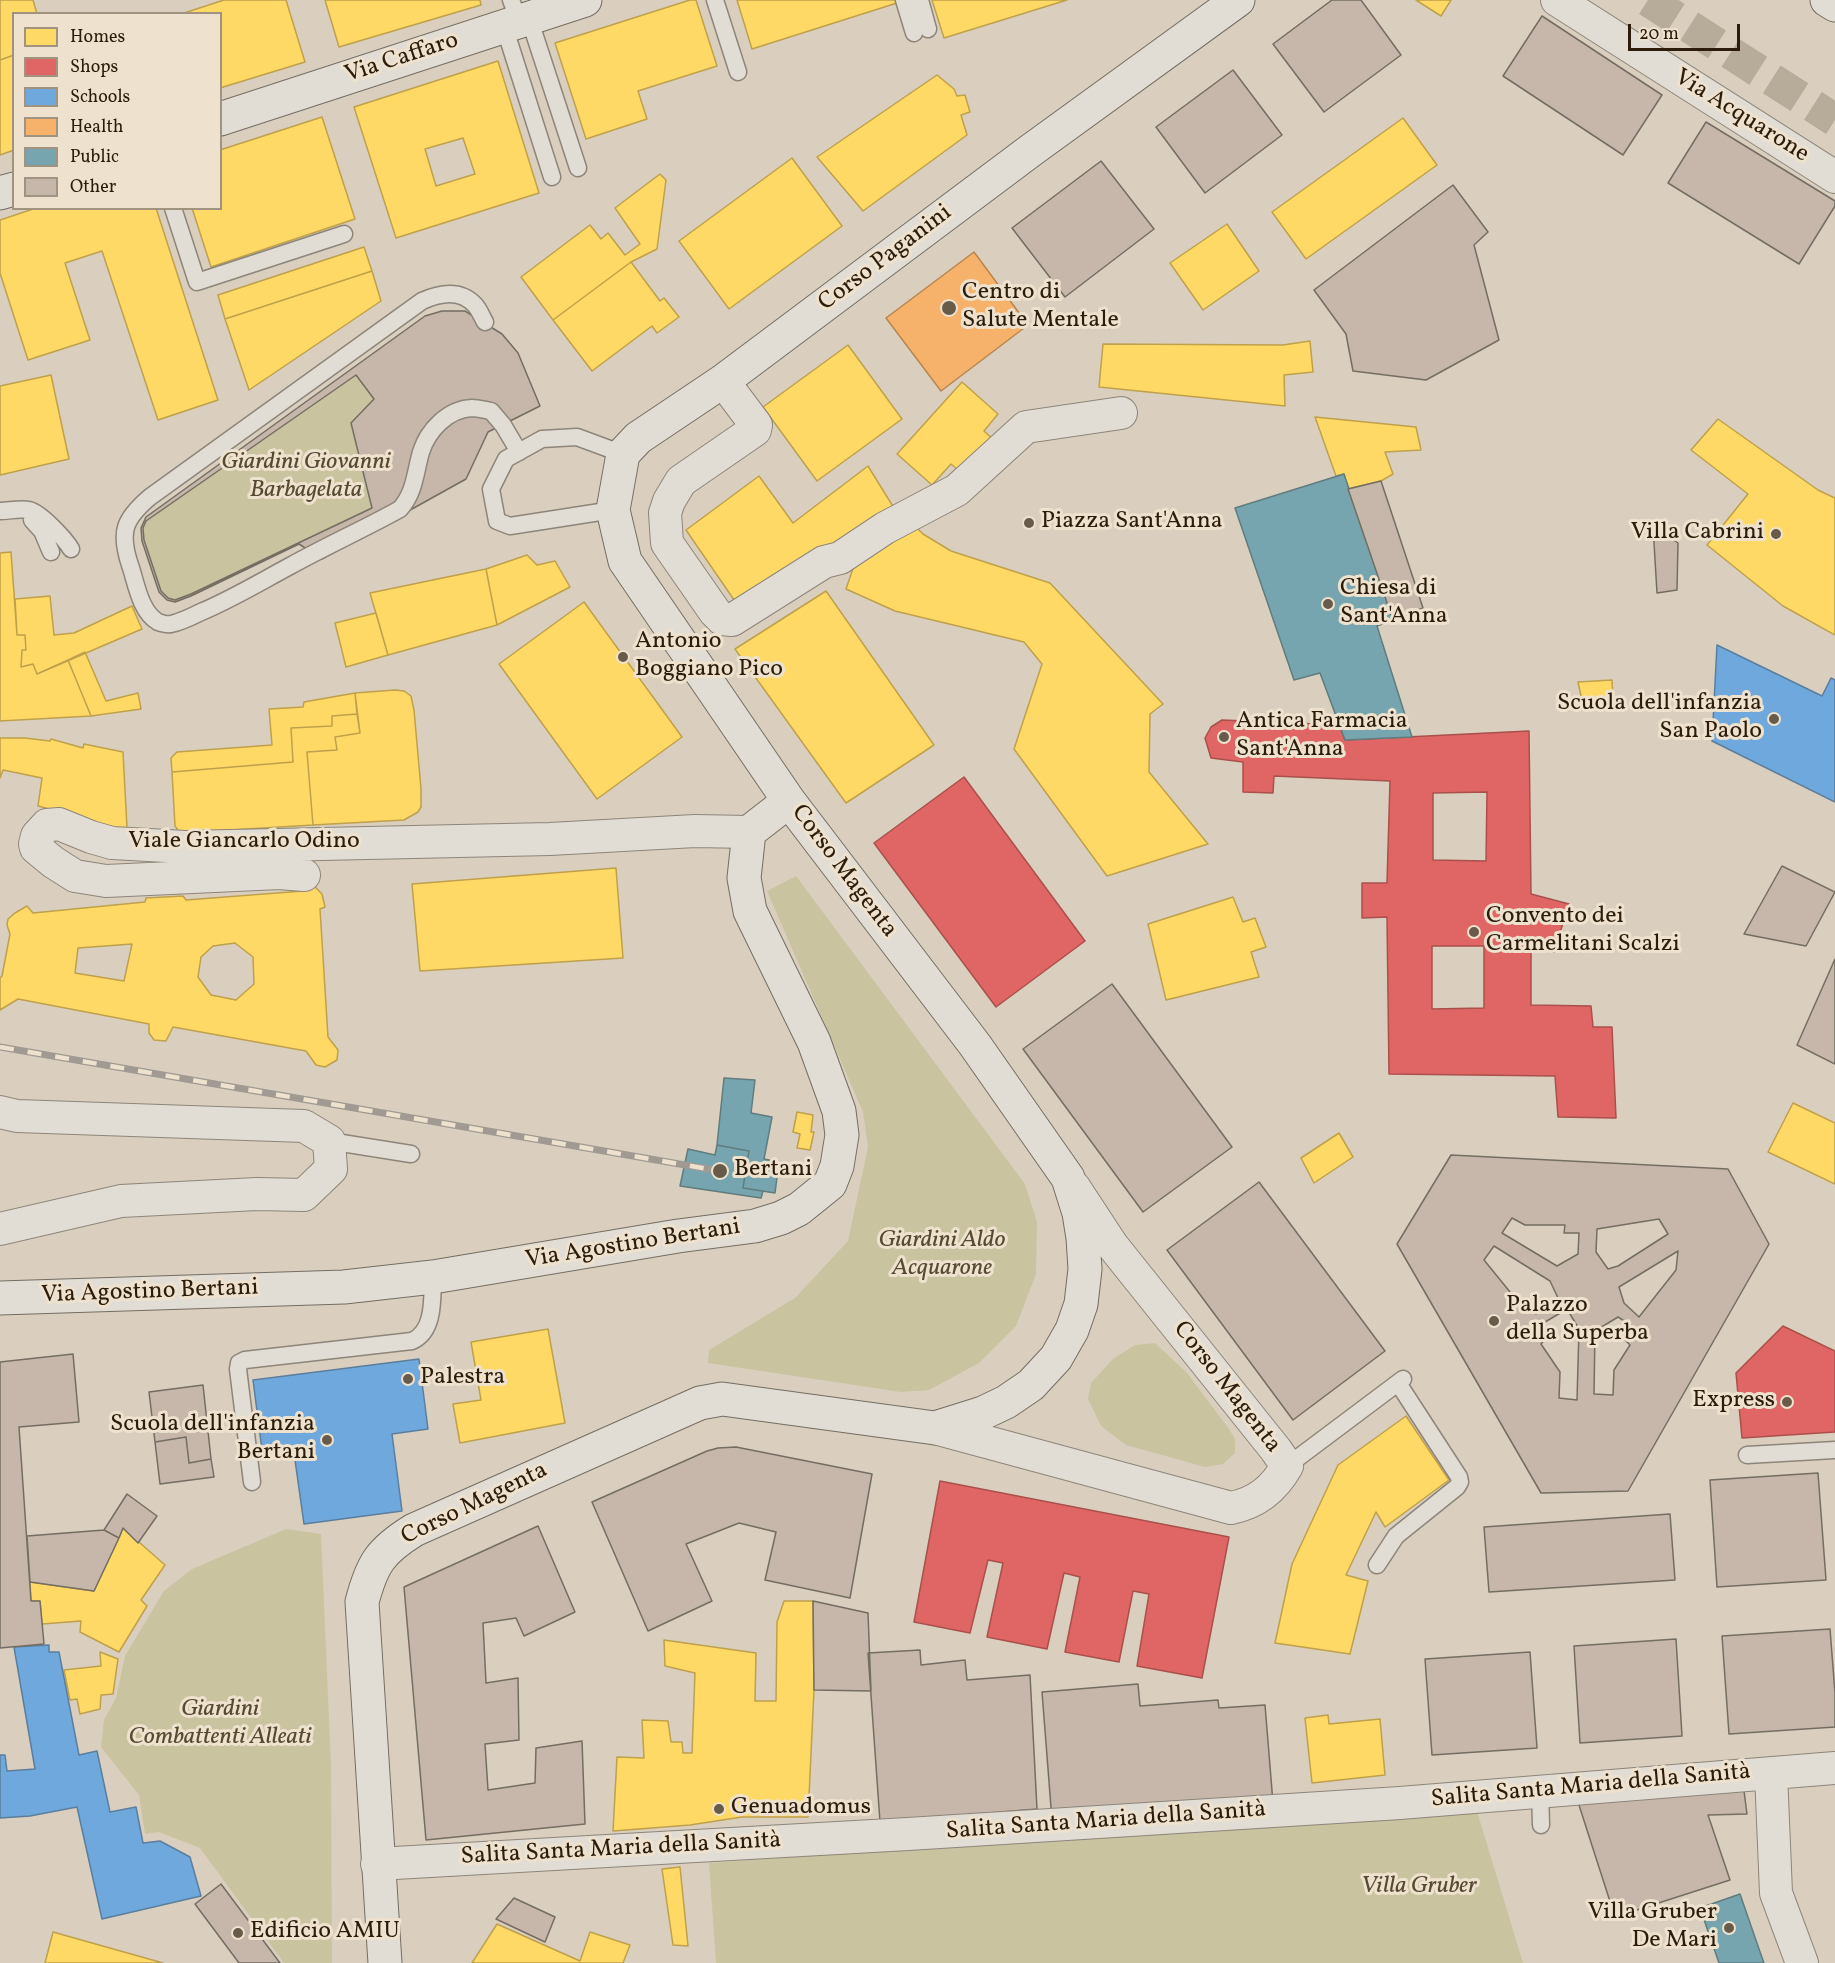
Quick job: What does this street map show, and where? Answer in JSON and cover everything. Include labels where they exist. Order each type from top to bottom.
[{"type":"street","name":"Via Caffaro","points":[[222,118],[516,16],[585,0]]},
{"type":"street","name":"Corso Paganini","points":[[623,454],[638,438],[723,381],[1030,151],[1238,0]]},
{"type":"street","name":"Via Acquarone","points":[[1557,0],[1835,177]]},
{"type":"street","points":[[1827,0],[1835,5]]},
{"type":"street","points":[[723,381],[756,425],[755,430],[681,481],[669,501],[665,513],[665,527],[667,543],[715,612],[722,619],[732,620],[824,562],[840,558],[885,528],[957,490],[1026,427],[1121,413]]},
{"type":"street","points":[[614,510],[623,454]]},
{"type":"street","name":"Corso Magenta","points":[[384,1963],[362,1602],[370,1573],[397,1540],[425,1525],[700,1403],[722,1399],[935,1428],[1232,1508],[1253,1502],[1271,1490],[1287,1466],[1112,1245],[975,1045],[789,801],[625,561],[614,510]]},
{"type":"street","points":[[749,832],[789,801]]},
{"type":"street","name":"Viale Giancarlo Odino","points":[[304,875],[279,873],[106,881],[75,876],[53,862],[36,848],[35,844],[37,836],[47,825],[59,824],[112,843],[185,847],[550,839],[695,831],[749,832]]},
{"type":"street","name":"Via Agostino Bertani","points":[[0,1298],[344,1287],[433,1277],[678,1236],[755,1226],[781,1218],[799,1209],[830,1184],[842,1142],[839,1111],[814,1042],[750,911],[744,878],[749,832]]},
{"type":"street","points":[[0,1112],[17,1116],[304,1126],[329,1142],[331,1169],[304,1195],[257,1194],[121,1201],[0,1229]]},
{"type":"street","name":"Corso Magenta","points":[[935,1428],[983,1413],[1006,1402],[1031,1385],[1056,1358],[1072,1330],[1081,1304],[1085,1269],[1079,1213],[1068,1178]]},
{"type":"street","name":"Salita Santa Maria della Sanità","points":[[377,1864],[908,1834],[1377,1804],[1835,1768]]},
{"type":"street","points":[[1771,1773],[1776,1893],[1802,1963]]},
{"type":"lane","points":[[715,0],[738,72]]},
{"type":"lane","points":[[904,0],[921,31],[920,0]]},
{"type":"lane","points":[[516,16],[578,168]]},
{"type":"lane","points":[[516,16],[552,177]]},
{"type":"lane","points":[[174,210],[197,282],[344,234]]},
{"type":"lane","points":[[485,322],[474,304],[455,294],[438,294],[422,301],[150,497],[136,509],[128,521],[124,548],[148,613],[158,622],[169,625],[244,592],[400,509],[409,499],[422,450],[432,430],[448,415],[471,408],[491,411],[503,425],[519,452]]},
{"type":"lane","points":[[614,510],[510,526],[497,521],[491,489],[506,459],[542,439],[577,437],[623,454]]},
{"type":"lane","points":[[8,511],[29,510],[36,513],[67,542],[71,549]]},
{"type":"lane","points":[[8,511],[36,524],[42,531],[51,552]]},
{"type":"lane","points":[[329,1142],[411,1154]]},
{"type":"lane","points":[[252,1482],[239,1363],[245,1360],[412,1341],[419,1338],[425,1332],[431,1310],[433,1277]]},
{"type":"lane","points":[[1287,1466],[1400,1381],[1460,1482],[1457,1487],[1396,1536],[1377,1565]]},
{"type":"lane","points":[[1747,1455],[1835,1450]]},
{"type":"lane","points":[[1540,1790],[1541,1825]]},
{"type":"green space","name":"Giardini Giovanni Barbagelata","points":[[356,375],[374,399],[351,423],[372,508],[191,594],[177,599],[168,598],[160,587],[148,555],[143,530],[146,521]]},
{"type":"green space","name":"Giardini Aldo Acquarone","points":[[796,876],[1025,1184],[1037,1222],[1036,1274],[1016,1326],[979,1363],[929,1390],[901,1392],[708,1363],[709,1350],[795,1298],[848,1241],[868,1147],[863,1112],[767,891]]},
{"type":"green space","points":[[1155,1343],[1187,1373],[1235,1439],[1235,1453],[1223,1464],[1205,1467],[1126,1445],[1101,1426],[1088,1399],[1091,1383],[1113,1359],[1135,1345]]},
{"type":"green space","name":"Giardini Combattenti Alleati","points":[[286,1529],[321,1534],[331,1766],[332,1963],[284,1963],[200,1848],[159,1832],[145,1834],[139,1795],[101,1747],[104,1720],[116,1698],[125,1656],[164,1591],[192,1569]]},
{"type":"green space","name":"Villa Gruber","points":[[1476,1808],[1523,1963],[716,1963],[709,1863]]},
{"type":"building: Homes","points":[[0,0],[33,0],[36,12],[12,12],[12,56],[0,60]]},
{"type":"building: Homes","points":[[224,0],[286,0],[305,62],[222,87],[222,12],[187,12]]},
{"type":"building: Homes","points":[[325,0],[480,0],[481,5],[339,47]]},
{"type":"building: Homes","points":[[696,0],[717,66],[638,91],[647,119],[586,139],[555,43]]},
{"type":"building: Homes","points":[[737,0],[895,0],[897,3],[752,49]]},
{"type":"building: Homes","points":[[932,0],[1067,0],[944,38]]},
{"type":"building: Homes","points":[[1416,0],[1451,0],[1441,16]]},
{"type":"building: Homes","points":[[12,56],[12,151],[0,155],[0,60]]},
{"type":"building: Homes","points":[[498,61],[539,193],[396,238],[354,107]],"holes":[[[463,138],[475,174],[436,186],[425,149]]]},
{"type":"building: Homes","points":[[937,75],[954,89],[957,96],[965,95],[970,112],[961,115],[967,135],[863,211],[817,157]]},
{"type":"building: Homes","points":[[322,117],[355,219],[211,267],[193,210],[222,210],[222,149]]},
{"type":"building: Homes","points":[[1403,118],[1437,165],[1306,259],[1272,212]]},
{"type":"building: Homes","points":[[792,158],[842,226],[729,309],[679,241]]},
{"type":"building: Homes","points":[[660,174],[666,180],[657,249],[631,262],[553,320],[521,277],[590,225],[601,239],[608,233],[625,255],[640,244],[615,208]]},
{"type":"building: Homes","points":[[30,210],[157,210],[218,400],[158,420],[102,251],[65,263],[90,340],[28,360],[0,273],[0,220]]},
{"type":"building: Homes","points":[[1227,224],[1259,271],[1203,310],[1170,263]]},
{"type":"building: Homes","points":[[364,247],[372,271],[225,319],[218,295]]},
{"type":"building: Homes","points":[[631,262],[660,301],[664,298],[679,317],[657,333],[652,326],[592,371],[553,320]]},
{"type":"building: Homes","points":[[372,271],[381,301],[249,390],[225,319]]},
{"type":"building: Homes","points":[[1310,341],[1313,372],[1284,375],[1285,406],[1099,387],[1103,344],[1283,345]]},
{"type":"building: Homes","points":[[848,345],[902,419],[817,481],[763,407]]},
{"type":"building: Homes","points":[[51,375],[69,459],[0,475],[0,386]]},
{"type":"building: Homes","points":[[962,382],[998,414],[984,431],[996,442],[965,476],[951,464],[932,485],[897,454]]},
{"type":"building: Homes","points":[[1315,417],[1416,427],[1421,450],[1385,452],[1393,474],[1381,481],[1348,489],[1344,474],[1336,476]]},
{"type":"building: Homes","name":"Villa Cabrini","points":[[1718,419],[1818,490],[1835,498],[1835,635],[1783,606],[1707,545],[1748,494],[1691,450]]},
{"type":"building: Homes","points":[[868,466],[897,513],[741,610],[686,530],[759,476],[793,523]]},
{"type":"building: Homes","points":[[913,524],[923,534],[951,551],[1050,583],[1163,704],[1150,714],[1149,772],[1208,844],[1107,876],[1014,749],[1042,664],[1024,642],[895,611],[846,589],[857,557]]},
{"type":"building: Homes","points":[[11,552],[17,635],[25,635],[26,650],[22,650],[21,667],[33,664],[37,674],[68,660],[91,716],[0,721],[0,553]]},
{"type":"building: Homes","points":[[527,555],[537,565],[555,561],[570,587],[497,625],[486,569]]},
{"type":"building: Homes","points":[[486,569],[497,625],[388,655],[370,593]]},
{"type":"building: Homes","points":[[826,591],[934,745],[846,803],[735,649]]},
{"type":"building: Homes","points":[[50,596],[54,635],[74,633],[132,606],[142,629],[37,674],[33,664],[21,667],[22,650],[26,650],[25,635],[17,635],[15,599]]},
{"type":"building: Homes","points":[[584,602],[682,737],[597,799],[499,664]]},
{"type":"building: Homes","points":[[376,613],[388,655],[346,667],[335,623]]},
{"type":"building: Homes","points":[[85,652],[106,701],[138,693],[141,709],[91,716],[68,660]]},
{"type":"building: Homes","points":[[1612,680],[1613,701],[1583,705],[1578,682]]},
{"type":"building: Homes","points":[[404,691],[411,696],[414,710],[421,789],[421,807],[418,812],[404,820],[313,825],[307,752],[337,750],[335,737],[360,733],[355,693]]},
{"type":"building: Homes","points":[[355,693],[357,714],[332,716],[332,726],[291,728],[293,762],[172,772],[171,758],[177,752],[272,745],[269,709],[303,707],[304,702]]},
{"type":"building: Homes","points":[[357,714],[360,733],[335,737],[337,750],[307,752],[313,825],[180,833],[175,826],[172,772],[293,762],[291,728],[332,726],[332,716]]},
{"type":"building: Homes","points":[[0,738],[50,741],[51,739],[83,748],[84,744],[123,752],[127,828],[120,832],[38,806],[42,778],[3,770],[0,778]]},
{"type":"building: Homes","points":[[616,868],[623,958],[420,971],[412,884]]},
{"type":"building: Homes","points":[[314,886],[322,894],[325,907],[320,909],[328,1037],[338,1050],[337,1060],[325,1067],[316,1065],[306,1051],[173,1027],[166,1041],[154,1040],[149,1033],[149,1024],[18,999],[0,1010],[0,978],[10,934],[8,919],[27,906],[33,913],[145,902],[146,898],[183,896],[186,900],[303,891],[304,888]],"holes":[[[235,943],[253,957],[254,984],[236,1000],[211,995],[198,977],[201,957],[213,946]],[[132,944],[124,981],[75,973],[78,948]]]},
{"type":"building: Homes","points":[[1233,897],[1243,922],[1255,918],[1266,947],[1251,952],[1259,977],[1166,1000],[1148,924]]},
{"type":"building: Homes","points":[[1793,1103],[1835,1123],[1835,1184],[1768,1152]]},
{"type":"building: Homes","points":[[797,1112],[813,1115],[811,1132],[814,1132],[810,1150],[797,1148],[800,1134],[793,1132]]},
{"type":"building: Homes","points":[[1339,1133],[1353,1157],[1314,1183],[1301,1158]]},
{"type":"building: Homes","points":[[548,1329],[565,1423],[460,1443],[453,1404],[481,1400],[471,1342]]},
{"type":"building: Homes","points":[[1406,1416],[1449,1480],[1385,1527],[1376,1512],[1346,1575],[1368,1581],[1350,1654],[1275,1643],[1292,1564],[1338,1465]]},
{"type":"building: Homes","points":[[123,1528],[165,1565],[141,1600],[147,1606],[119,1652],[80,1632],[81,1621],[42,1624],[40,1601],[31,1601],[30,1582],[94,1591]]},
{"type":"building: Homes","points":[[784,1601],[813,1601],[814,1690],[808,1817],[742,1817],[690,1825],[613,1831],[617,1757],[644,1758],[642,1720],[668,1721],[671,1742],[682,1742],[683,1753],[692,1753],[695,1673],[665,1666],[664,1640],[756,1653],[755,1701],[776,1701],[777,1622]]},
{"type":"building: Homes","points":[[100,1652],[118,1659],[113,1694],[101,1695],[100,1709],[80,1714],[77,1699],[70,1700],[64,1670],[101,1666]]},
{"type":"building: Homes","points":[[1328,1715],[1329,1724],[1380,1719],[1385,1775],[1312,1783],[1305,1718]]},
{"type":"building: Homes","points":[[680,1867],[688,1946],[673,1945],[662,1869]]},
{"type":"building: Homes","points":[[497,1924],[580,1961],[590,1932],[630,1945],[623,1963],[472,1963]]},
{"type":"building: Homes","points":[[53,1932],[163,1963],[45,1963]]},
{"type":"building: Shops","name":"Convento dei Carmelitani Scalzi","points":[[1222,720],[1339,725],[1345,740],[1529,731],[1531,894],[1569,904],[1554,952],[1531,947],[1531,1005],[1591,1006],[1593,1027],[1612,1027],[1616,1118],[1558,1117],[1555,1076],[1389,1074],[1387,917],[1362,918],[1362,883],[1387,883],[1390,781],[1274,776],[1273,793],[1243,792],[1243,762],[1211,758],[1205,738],[1211,727]],"holes":[[[1487,792],[1486,861],[1433,860],[1433,793]],[[1432,946],[1484,946],[1484,1008],[1432,1009]]]},
{"type":"building: Shops","points":[[964,777],[1085,941],[996,1007],[874,843]]},
{"type":"building: Shops","name":"Express","points":[[1783,1326],[1835,1351],[1835,1432],[1742,1438],[1736,1373]]},
{"type":"building: Shops","points":[[940,1481],[1229,1537],[1202,1678],[1137,1666],[1149,1594],[1133,1591],[1119,1662],[1065,1652],[1080,1577],[1064,1573],[1047,1649],[987,1637],[1003,1563],[988,1560],[970,1633],[914,1622]]},
{"type":"building: Schools","name":"Scuola dell'infanzia San Paolo","points":[[1717,645],[1822,696],[1831,678],[1835,680],[1835,802],[1712,741]]},
{"type":"building: Schools","name":"Scuola dell'infanzia Bertani","points":[[419,1359],[428,1429],[392,1434],[402,1511],[304,1524],[293,1446],[262,1450],[253,1380]]},
{"type":"building: Schools","points":[[49,1645],[49,1652],[59,1652],[79,1755],[97,1751],[110,1812],[136,1807],[143,1843],[160,1841],[190,1857],[201,1896],[102,1919],[77,1807],[30,1816],[0,1818],[0,1755],[5,1755],[7,1771],[35,1769],[14,1647]]},
{"type":"building: Health","points":[[974,252],[1028,325],[941,391],[886,318]]},
{"type":"building: Public","name":"Chiesa di Sant'Anna","points":[[1344,474],[1393,620],[1377,626],[1412,737],[1345,740],[1320,673],[1294,680],[1235,508]]},
{"type":"building: Public","points":[[724,1078],[755,1080],[751,1113],[772,1117],[764,1159],[779,1162],[775,1193],[743,1188],[749,1151],[717,1145]]},
{"type":"building: Public","points":[[717,1145],[749,1151],[743,1188],[763,1191],[761,1198],[680,1186],[688,1149],[715,1155]]},
{"type":"building: Public","name":"Villa Gruber De Mari","points":[[1740,1894],[1764,1963],[1719,1963],[1700,1908]]},
{"type":"building: Other","points":[[1332,0],[1361,0],[1401,55],[1324,112],[1273,44]]},
{"type":"building: Other","points":[[1542,16],[1662,95],[1623,155],[1503,76]]},
{"type":"building: Other","points":[[1233,70],[1282,135],[1205,193],[1156,127]]},
{"type":"building: Other","points":[[1706,122],[1835,201],[1835,206],[1799,264],[1668,183]]},
{"type":"building: Other","points":[[1101,161],[1154,229],[1065,297],[1012,228]]},
{"type":"building: Other","points":[[1453,185],[1488,232],[1474,245],[1499,340],[1426,380],[1353,371],[1346,334],[1314,290]]},
{"type":"building: Other","points":[[442,311],[465,311],[502,334],[518,353],[540,406],[488,432],[466,479],[322,559],[299,544],[191,596],[175,602],[167,600],[159,592],[142,541],[141,528],[146,517],[425,316]],"holes":[[[356,375],[374,399],[351,423],[372,508],[191,594],[175,600],[168,598],[161,591],[144,540],[143,528],[146,521]]]},
{"type":"building: Other","points":[[1381,481],[1423,608],[1393,620],[1348,489]]},
{"type":"building: Other","points":[[1653,526],[1678,543],[1677,590],[1657,593]]},
{"type":"building: Other","points":[[1782,866],[1835,892],[1806,946],[1744,934]]},
{"type":"building: Other","points":[[1835,959],[1835,1064],[1797,1045]]},
{"type":"building: Other","points":[[1112,984],[1232,1147],[1143,1212],[1023,1049]]},
{"type":"building: Other","name":"Palazzo della Superba","points":[[1451,1155],[1728,1169],[1769,1244],[1628,1491],[1541,1493],[1397,1244]],"holes":[[[1512,1218],[1525,1225],[1565,1225],[1564,1233],[1579,1233],[1578,1254],[1557,1266],[1502,1233]],[[1659,1219],[1668,1234],[1618,1266],[1608,1269],[1596,1252],[1597,1229]],[[1494,1246],[1550,1281],[1558,1298],[1536,1314],[1527,1299],[1519,1303],[1484,1260]],[[1678,1251],[1676,1270],[1639,1317],[1624,1303],[1619,1287]],[[1567,1309],[1579,1329],[1577,1400],[1559,1398],[1560,1372],[1541,1344],[1547,1337],[1540,1325]],[[1618,1317],[1632,1326],[1624,1339],[1630,1345],[1614,1370],[1613,1395],[1594,1394],[1595,1331]]]},
{"type":"building: Other","points":[[1259,1182],[1385,1351],[1293,1420],[1167,1250]]},
{"type":"building: Other","points":[[73,1354],[79,1422],[19,1427],[31,1601],[40,1601],[44,1644],[0,1648],[0,1362]]},
{"type":"building: Other","points":[[203,1385],[211,1459],[189,1463],[186,1437],[155,1442],[149,1392]]},
{"type":"building: Other","points":[[186,1437],[189,1463],[211,1459],[214,1477],[160,1484],[155,1442]]},
{"type":"building: Other","points":[[736,1447],[872,1474],[850,1598],[765,1580],[776,1532],[739,1523],[686,1544],[712,1601],[648,1631],[592,1502],[707,1451]]},
{"type":"building: Other","points":[[1818,1473],[1826,1580],[1717,1587],[1710,1480]]},
{"type":"building: Other","points":[[127,1494],[157,1516],[138,1543],[123,1528],[119,1538],[104,1530]]},
{"type":"building: Other","points":[[1670,1514],[1675,1580],[1489,1592],[1484,1527]]},
{"type":"building: Other","points":[[538,1526],[575,1612],[524,1636],[516,1618],[483,1623],[486,1683],[518,1678],[519,1740],[485,1744],[488,1790],[535,1783],[536,1748],[582,1741],[585,1824],[426,1840],[404,1587]]},
{"type":"building: Other","points":[[104,1530],[119,1538],[94,1591],[30,1582],[27,1536]]},
{"type":"building: Other","points":[[813,1601],[868,1613],[871,1691],[814,1690]]},
{"type":"building: Other","points":[[1830,1629],[1835,1727],[1729,1734],[1722,1636]]},
{"type":"building: Other","points":[[1676,1639],[1682,1736],[1580,1743],[1574,1646]]},
{"type":"building: Other","points":[[920,1650],[921,1665],[965,1660],[967,1680],[1030,1675],[1037,1809],[880,1822],[868,1653]]},
{"type":"building: Other","points":[[1530,1652],[1537,1748],[1432,1755],[1425,1659]]},
{"type":"building: Other","points":[[1138,1684],[1140,1706],[1218,1700],[1219,1708],[1265,1705],[1273,1803],[1052,1820],[1042,1692]]},
{"type":"building: Other","points":[[1744,1791],[1747,1814],[1708,1815],[1730,1880],[1615,1917],[1578,1802]]},
{"type":"building: Other","name":"Edificio AMIU","points":[[221,1884],[280,1963],[239,1963],[195,1904]]},
{"type":"building: Other","points":[[514,1898],[555,1917],[545,1942],[496,1919]]},
{"type":"tunnel","points":[[1648,0],[1835,120]]},
{"type":"railway","points":[[0,1047],[720,1171]]},
{"type":"place","name":"Centro di Salute Mentale","points":[[949,308]]},
{"type":"place","name":"Piazza Sant'Anna","points":[[1029,523]]},
{"type":"place","name":"Villa Cabrini","points":[[1776,534]]},
{"type":"place","name":"Chiesa di Sant'Anna","points":[[1328,604]]},
{"type":"place","name":"Antonio Boggiano Pico","points":[[623,657]]},
{"type":"place","name":"Scuola dell'infanzia San Paolo","points":[[1774,719]]},
{"type":"place","name":"Antica Farmacia Sant'Anna","points":[[1224,737]]},
{"type":"place","name":"Convento dei Carmelitani Scalzi","points":[[1474,932]]},
{"type":"place","name":"Bertani","points":[[720,1171]]},
{"type":"place","name":"Palazzo della Superba","points":[[1494,1321]]},
{"type":"place","name":"Palestra","points":[[408,1379]]},
{"type":"place","name":"Express","points":[[1787,1402]]},
{"type":"place","name":"Scuola dell'infanzia Bertani","points":[[327,1440]]},
{"type":"place","name":"Genuadomus","points":[[719,1809]]},
{"type":"place","name":"Villa Gruber De Mari","points":[[1729,1928]]},
{"type":"place","name":"Edificio AMIU","points":[[238,1933]]}]
